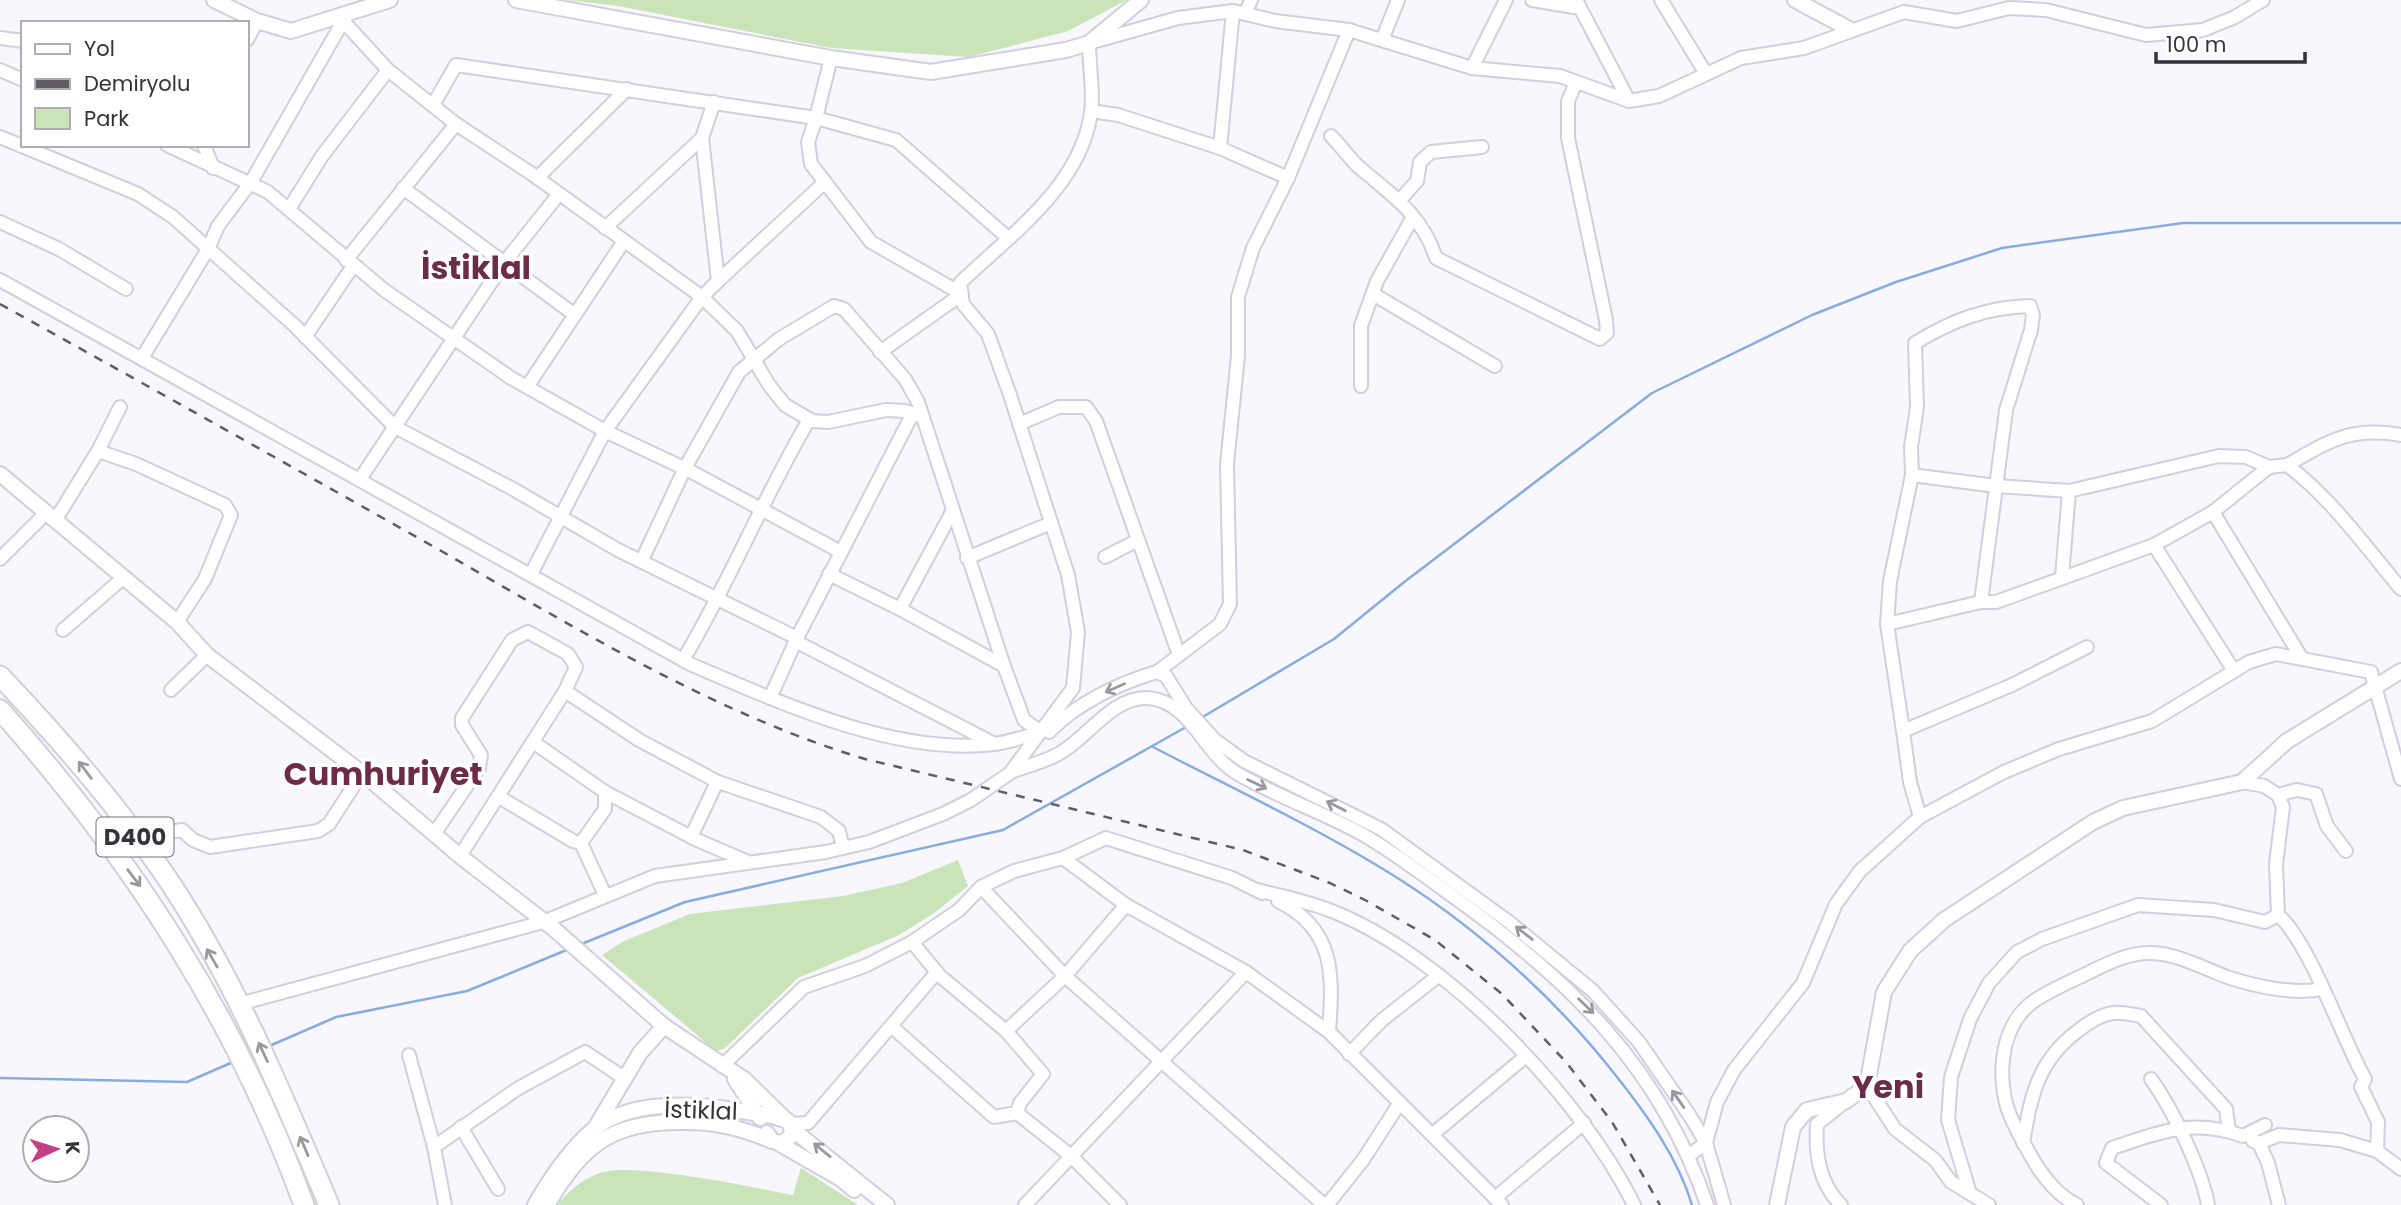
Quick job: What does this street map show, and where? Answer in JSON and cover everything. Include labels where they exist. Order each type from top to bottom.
[{"type":"highway","name":"D400","points":[[0,676],[66,745],[169,881],[243,1010],[280,1088],[329,1205]]},
{"type":"highway","name":"D400","points":[[0,710],[46,762],[147,896],[227,1029],[259,1095],[304,1205]]},
{"type":"street","points":[[214,0],[257,21],[291,31],[345,17],[390,0]]},
{"type":"street","points":[[516,0],[831,58],[931,72],[1066,50],[1178,18],[1239,13],[1349,30],[1472,68],[1560,76],[1629,101],[1659,96],[1705,72],[1741,58],[1804,48],[1904,12],[1957,21],[2009,8],[2046,10],[2146,35],[2203,30],[2235,17],[2263,0]]},
{"type":"street","points":[[1088,43],[1141,0]]},
{"type":"street","points":[[1220,148],[1239,13],[1251,0]]},
{"type":"street","points":[[1382,40],[1398,0]]},
{"type":"street","points":[[1472,68],[1506,0]]},
{"type":"street","points":[[1532,0],[1578,4],[1629,101]]},
{"type":"street","points":[[1661,0],[1705,72]]},
{"type":"street","points":[[1795,0],[1851,30]]},
{"type":"street","points":[[345,17],[388,70],[456,124],[537,178],[702,297],[737,331],[785,405],[809,419],[828,422],[886,410],[918,415]]},
{"type":"street","points":[[142,358],[208,249],[218,226],[251,183],[345,17]]},
{"type":"street","points":[[248,38],[257,21]]},
{"type":"street","points":[[243,1010],[549,926],[606,895],[655,876],[843,848],[943,814],[971,800],[1010,773],[1058,723],[1110,690],[1157,672],[1220,624],[1230,604],[1227,464],[1238,356],[1238,297],[1253,248],[1287,177],[1349,30]]},
{"type":"street","points":[[0,38],[21,41]]},
{"type":"street","points":[[1010,773],[1073,688],[1078,632],[1068,575],[1020,425],[988,334],[963,304],[960,283],[1053,194],[1080,154],[1091,111],[1088,43]]},
{"type":"street","points":[[831,58],[808,146],[811,164],[871,243],[962,294]]},
{"type":"street","points":[[433,104],[456,65],[816,118],[896,140],[1008,238]]},
{"type":"street","points":[[0,70],[21,79]]},
{"type":"street","points":[[289,209],[322,156],[388,70]]},
{"type":"street","points":[[1331,136],[1359,167],[1399,201],[1413,217],[1429,238],[1436,258],[1510,292],[1594,336],[1604,337],[1607,328],[1605,313],[1568,138],[1568,101],[1576,82]]},
{"type":"street","points":[[537,178],[627,89]]},
{"type":"street","points":[[714,102],[702,138],[718,281]]},
{"type":"street","points":[[1091,111],[1118,115],[1220,148],[1287,177]]},
{"type":"street","points":[[305,337],[349,263],[403,188],[456,124]]},
{"type":"street","points":[[0,137],[21,146]]},
{"type":"street","points":[[606,228],[702,138]]},
{"type":"street","points":[[24,147],[138,194],[173,217],[305,337],[395,426],[513,489],[560,519],[994,744]]},
{"type":"street","points":[[171,147],[251,183],[289,209],[349,263],[455,340],[527,387],[605,431],[685,468],[841,552]]},
{"type":"street","points":[[205,147],[213,168]]},
{"type":"street","points":[[1399,201],[1417,181],[1420,162],[1431,152],[1482,147]]},
{"type":"street","points":[[531,574],[605,431],[684,326],[702,297],[825,182]]},
{"type":"street","points":[[403,188],[575,315]]},
{"type":"street","points":[[360,479],[504,263],[559,194]]},
{"type":"street","points":[[1361,386],[1361,326],[1389,256],[1413,217]]},
{"type":"street","points":[[0,222],[59,249],[126,289]]},
{"type":"street","points":[[527,387],[624,241]]},
{"type":"street","points":[[0,280],[683,660],[769,698],[865,730],[931,743],[994,744],[1041,732]]},
{"type":"street","points":[[880,352],[962,294]]},
{"type":"street","points":[[1373,294],[1494,366]]},
{"type":"street","points":[[642,561],[685,468],[739,372],[753,359],[834,306],[844,309],[905,379],[1024,720],[1041,732]]},
{"type":"street","points":[[1920,817],[1910,782],[1887,624],[1889,581],[1912,475],[1911,447],[1917,407],[1915,344],[1949,323],[1974,314],[2030,306],[2033,315],[2031,330],[2006,410],[1981,602]]},
{"type":"street","points":[[0,559],[51,516],[98,451],[120,407]]},
{"type":"street","points":[[1020,425],[1059,407],[1086,407],[1096,421],[1136,541],[1179,655]]},
{"type":"street","points":[[769,698],[829,574],[918,415]]},
{"type":"street","points":[[683,660],[719,600],[809,419]]},
{"type":"street","points":[[1912,475],[1996,486],[2069,491],[2219,456],[2246,457],[2269,467],[2287,465],[2332,439],[2353,433],[2375,431],[2401,436]]},
{"type":"street","points":[[98,451],[136,464],[225,505],[231,515],[221,546],[205,579],[177,622]]},
{"type":"street","points":[[2287,465],[2307,480],[2343,519],[2401,589]]},
{"type":"street","points":[[1887,624],[1981,602],[1996,602],[2154,545],[2213,512],[2269,467]]},
{"type":"street","points":[[0,474],[177,622],[207,655],[362,773],[460,856],[549,926],[664,1026],[744,1079],[788,1123],[887,1205]]},
{"type":"street","points":[[2062,577],[2069,491]]},
{"type":"street","points":[[900,609],[952,512]]},
{"type":"street","points":[[2213,512],[2301,657]]},
{"type":"street","points":[[967,558],[1051,523]]},
{"type":"street","points":[[1105,557],[1136,541]]},
{"type":"street","points":[[2154,545],[2234,671]]},
{"type":"street","points":[[829,574],[1004,666]]},
{"type":"street","points":[[63,630],[123,578]]},
{"type":"street","points":[[434,834],[479,768],[481,755],[462,725],[462,718],[516,635],[528,632],[537,636],[573,660],[575,673],[460,856]]},
{"type":"street","points":[[1903,731],[2012,685],[2087,647]]},
{"type":"street","points":[[1688,1156],[1706,1143],[1717,1102],[1734,1070],[1802,983],[1836,904],[1860,871],[1920,817],[2004,772],[2059,749],[2152,721],[2249,662],[2276,654],[2371,672],[2401,779]]},
{"type":"street","points":[[171,690],[207,655]]},
{"type":"street","points":[[2242,782],[2287,741],[2401,671]]},
{"type":"street","points":[[1157,672],[1166,676],[1184,711],[1235,773],[1361,834],[1404,861],[1544,966],[1596,1016],[1635,1066],[1668,1116],[1688,1156],[1707,1205]]},
{"type":"street","points":[[565,691],[639,740],[717,782],[821,817],[839,831],[843,848]]},
{"type":"street","points":[[1010,773],[1060,753],[1125,703],[1149,698],[1184,711]]},
{"type":"street","points":[[1210,741],[1244,761],[1381,829],[1558,960],[1593,991],[1639,1042],[1706,1143],[1724,1205]]},
{"type":"street","points":[[533,742],[606,792],[691,837],[750,863]]},
{"type":"street","points":[[163,833],[181,830],[193,840],[210,847],[318,831],[329,824],[362,773]]},
{"type":"street","points":[[691,837],[717,782]]},
{"type":"street","points":[[1989,1205],[1969,1190],[1951,1182],[1935,1160],[1895,1129],[1867,1086],[1884,992],[1910,951],[1944,920],[2093,822],[2123,808],[2242,782],[2264,786],[2278,795],[2283,814],[2276,864],[2278,915],[2304,953],[2365,1079],[2361,1087],[2378,1122],[2377,1151]]},
{"type":"street","points":[[2278,795],[2297,790],[2315,794],[2327,825],[2346,851]]},
{"type":"street","points":[[581,842],[605,809],[606,792]]},
{"type":"street","points":[[499,797],[573,841],[581,842]]},
{"type":"street","points":[[722,1066],[804,987],[865,966],[912,942],[959,910],[981,887],[1014,871],[1063,858],[1106,838],[1232,878],[1292,907],[1312,924],[1327,951],[1332,989],[1329,1032]]},
{"type":"street","points":[[581,842],[606,895]]},
{"type":"street","points":[[1063,858],[1126,905],[1246,972],[1329,1032],[1498,1202],[1584,1124]]},
{"type":"street","points":[[981,887],[1065,976],[1163,1060],[1310,1200],[1325,1205],[1363,1160],[1399,1104]]},
{"type":"street","points":[[1257,890],[1331,911],[1373,931],[1438,976],[1505,1032],[1526,1056],[1611,1160],[1634,1205]]},
{"type":"street","points":[[1006,1031],[1065,976],[1126,905]]},
{"type":"street","points":[[1969,1190],[1948,1120],[1951,1077],[1976,1007],[1989,983],[2017,952],[2042,939],[2138,905],[2214,910],[2265,922],[2278,915]]},
{"type":"street","points":[[912,942],[937,972],[1006,1031],[1043,1074],[1020,1103],[1017,1114]]},
{"type":"street","points":[[2077,1205],[2050,1184],[2023,1143],[2004,1105],[2002,1071],[2007,1038],[2032,1002],[2105,964],[2135,954],[2153,953],[2184,959],[2230,978],[2280,988],[2322,989]]},
{"type":"street","points":[[772,1139],[770,1123],[808,1123],[937,972]]},
{"type":"street","points":[[1025,1205],[1246,972]]},
{"type":"street","points":[[1349,1054],[1382,1020],[1438,976]]},
{"type":"street","points":[[2023,1143],[2029,1104],[2044,1065],[2058,1045],[2089,1023],[2113,1013],[2141,1016],[2226,1110],[2229,1131]]},
{"type":"street","points":[[594,1129],[640,1053],[664,1026]]},
{"type":"street","points":[[891,1026],[994,1117],[1017,1114],[1071,1156],[1120,1205]]},
{"type":"street","points":[[434,1147],[517,1089],[585,1052],[624,1078]]},
{"type":"street","points":[[409,1055],[434,1147],[445,1205]]},
{"type":"street","points":[[1433,1134],[1526,1056]]},
{"type":"street","points":[[722,1066],[758,1114],[772,1139]]},
{"type":"street","points":[[2151,1080],[2162,1095],[2204,1183],[2208,1205]]},
{"type":"street","points":[[1841,1205],[1827,1191],[1815,1150],[1817,1124],[1867,1086]]},
{"type":"street","points":[[1777,1205],[1793,1127],[1807,1110],[1846,1101]]},
{"type":"street","name":"İstiklal","points":[[535,1205],[568,1155],[594,1129],[623,1114],[671,1105],[758,1114],[788,1123]]},
{"type":"street","points":[[547,1205],[561,1181],[589,1149],[619,1129],[650,1121],[707,1122],[743,1128],[772,1139],[841,1179],[873,1205]]},
{"type":"street","points":[[772,1139],[789,1140],[788,1123]]},
{"type":"street","points":[[2243,1136],[2265,1125]]},
{"type":"street","points":[[2161,1205],[2106,1163],[2112,1148],[2187,1126],[2229,1131],[2259,1143],[2268,1163],[2279,1205]]},
{"type":"street","points":[[461,1127],[498,1189]]},
{"type":"street","points":[[2259,1143],[2279,1135],[2340,1140],[2377,1151],[2401,1170]]},
{"type":"green space","points":[[568,0],[1127,0],[1068,31],[969,57],[831,48],[618,6]]},
{"type":"green space","points":[[958,860],[968,886],[934,913],[899,935],[798,978],[724,1049],[716,1051],[602,955],[624,941],[690,914],[843,896],[902,883]]},
{"type":"green space","points":[[801,1168],[858,1205],[558,1205],[582,1182],[594,1175],[615,1170],[694,1177],[793,1195]]},
{"type":"waterway","points":[[1201,718],[1334,639],[1652,393],[1812,315],[1896,282],[2002,248],[2183,223],[2401,223]]},
{"type":"waterway","points":[[579,945],[685,902],[1003,830],[1186,727]]},
{"type":"waterway","points":[[1153,747],[1355,852],[1416,890],[1480,937],[1539,990],[1593,1047],[1617,1077],[1670,1154],[1692,1205]]},
{"type":"waterway","points":[[267,1047],[336,1017],[467,991],[569,949]]},
{"type":"waterway","points":[[0,1078],[187,1082],[233,1062]]},
{"type":"railway","points":[[0,304],[596,640],[754,718],[865,759],[1243,850],[1330,883],[1367,901],[1435,940],[1502,994],[1566,1062],[1612,1122],[1660,1205]]},
{"type":"district","name":"İstiklal","points":[[476,267]]},
{"type":"district","name":"Cumhuriyet","points":[[383,773]]},
{"type":"district","name":"Yeni","points":[[1888,1086]]}]
